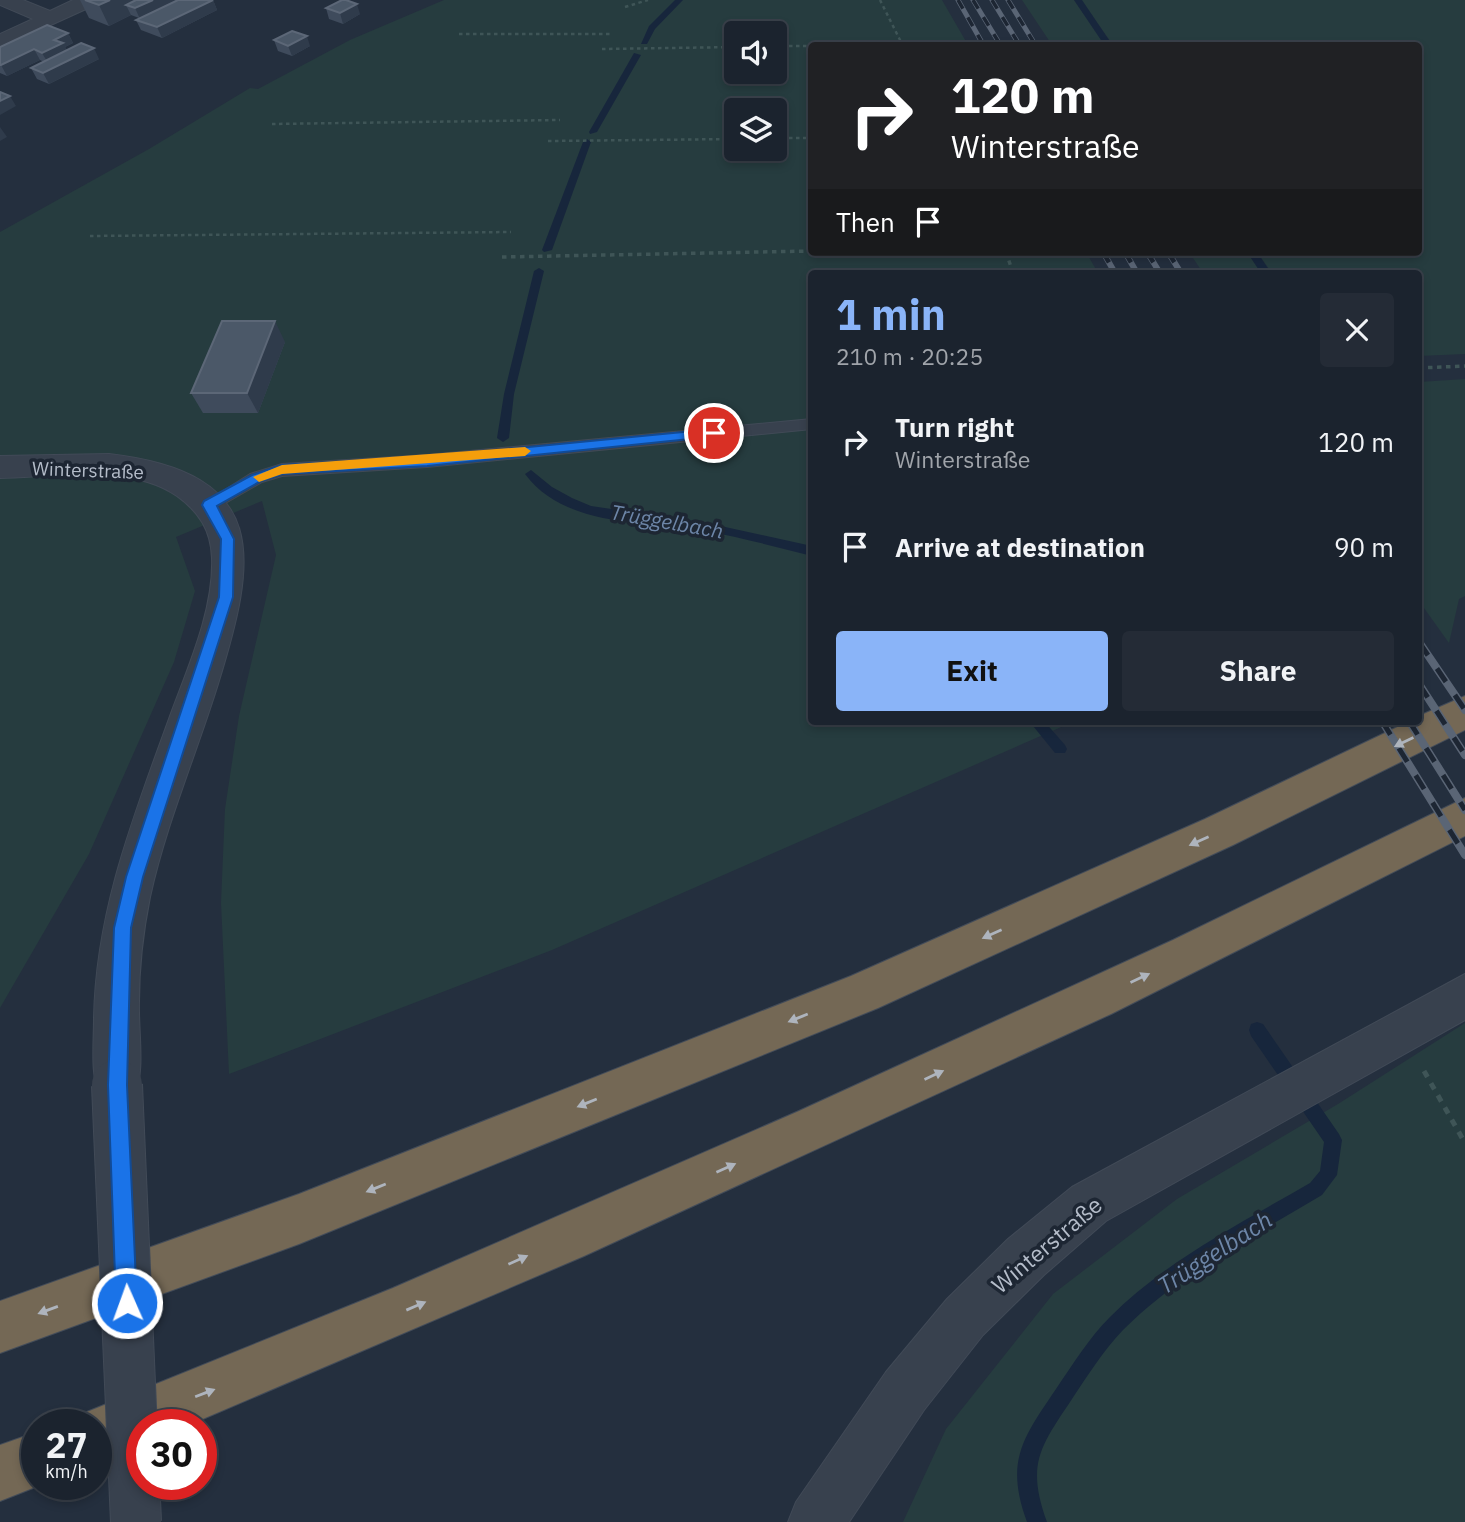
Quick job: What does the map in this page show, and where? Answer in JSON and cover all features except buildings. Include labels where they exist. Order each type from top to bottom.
[{"type":"highway","points":[[0,1327],[299,1219],[862,993],[1219,832],[1465,712]]},
{"type":"highway","points":[[112,1430],[256,1373],[456,1288],[906,1088],[1284,910],[1465,816]]},
{"type":"highway","points":[[0,1473],[21,1465]]},
{"type":"street","points":[[5,0],[50,18]]},
{"type":"street","points":[[0,42],[90,0]]},
{"type":"street","name":"Winterstraße","points":[[0,467],[134,469],[183,483],[209,505],[228,539],[226,597],[134,877],[123,928],[117,1007],[117,1085],[136,1522]]},
{"type":"street","name":"Winterstraße","points":[[817,1522],[905,1391],[965,1317],[1026,1257],[1089,1203],[1465,996]]},
{"type":"lane","points":[[209,505],[256,478],[282,470],[427,461],[808,424]]},
{"type":"path","points":[[625,7],[648,0]]},
{"type":"path","points":[[880,0],[901,42]]},
{"type":"path","points":[[459,34],[612,34]]},
{"type":"path","points":[[787,46],[808,46]]},
{"type":"path","points":[[602,50],[724,47]]},
{"type":"path","points":[[272,124],[560,120]]},
{"type":"path","points":[[787,138],[808,138]]},
{"type":"path","points":[[548,141],[724,139]]},
{"type":"path","points":[[90,236],[511,232]]},
{"type":"path","points":[[502,257],[808,251]]},
{"type":"path","points":[[1422,368],[1465,366]]},
{"type":"path","points":[[1401,1032],[1465,1143]]},
{"type":"green space","points":[[444,0],[942,0],[966,42],[808,42],[808,256],[1088,256],[1096,270],[808,270],[808,725],[1066,725],[552,950],[229,1074],[221,903],[225,809],[239,716],[276,555],[262,501],[176,537],[195,591],[174,662],[89,854],[0,1008],[0,232],[149,149],[250,88],[258,89],[350,40]]},
{"type":"green space","points":[[1022,0],[1074,0],[1103,42],[1050,42]]},
{"type":"green space","points":[[1081,0],[1465,0],[1465,354],[1422,356],[1422,270],[1270,270],[1260,256],[1422,256],[1422,42],[1111,42]]},
{"type":"green space","points":[[1192,256],[1250,256],[1259,270],[1201,270]]},
{"type":"green space","points":[[1465,379],[1465,596],[1459,599],[1449,643],[1422,605],[1422,382]]},
{"type":"green space","points":[[1465,1023],[1465,1522],[903,1522],[946,1429],[1053,1294],[1177,1199],[1338,1104]]},
{"type":"waterway","name":"Trüggelbach","points":[[644,42],[652,28],[679,0]]},
{"type":"waterway","points":[[1078,0],[1106,42]]},
{"type":"waterway","name":"Trüggelbach","points":[[593,132],[637,55]]},
{"type":"waterway","name":"Trüggelbach","points":[[547,250],[587,142]]},
{"type":"waterway","points":[[1255,256],[1264,270]]},
{"type":"waterway","name":"Trüggelbach","points":[[503,438],[509,394],[539,271]]},
{"type":"waterway","name":"Trüggelbach","points":[[531,474],[548,490],[589,509],[613,515],[707,527],[808,550]]},
{"type":"waterway","name":"Trüggelbach","points":[[1039,725],[1060,749]]},
{"type":"waterway","name":"Trüggelbach","points":[[1037,1522],[1026,1486],[1028,1458],[1049,1417],[1101,1341],[1117,1323],[1163,1284],[1212,1250],[1316,1189],[1328,1175],[1333,1140],[1257,1030]]},
{"type":"railway","points":[[958,0],[982,42]]},
{"type":"railway","points":[[973,0],[999,42]]},
{"type":"railway","points":[[992,0],[1018,42]]},
{"type":"railway","points":[[1008,0],[1034,42]]},
{"type":"railway","points":[[1105,256],[1113,270]]},
{"type":"railway","points":[[1127,256],[1135,270]]},
{"type":"railway","points":[[1149,256],[1158,270]]},
{"type":"railway","points":[[1170,256],[1179,270]]},
{"type":"railway","points":[[1422,646],[1465,710]]},
{"type":"railway","points":[[1422,689],[1465,755]]},
{"type":"railway","points":[[1384,725],[1465,855]]},
{"type":"railway","points":[[1412,725],[1465,810]]},
{"type":"slow traffic","points":[[259,477],[282,470],[427,461],[525,451]]},
{"type":"route","points":[[127,1303],[117,1085],[117,1020],[123,928],[134,877],[202,677],[226,597],[228,539],[209,505],[256,478],[282,470],[427,461],[714,433]]}]
